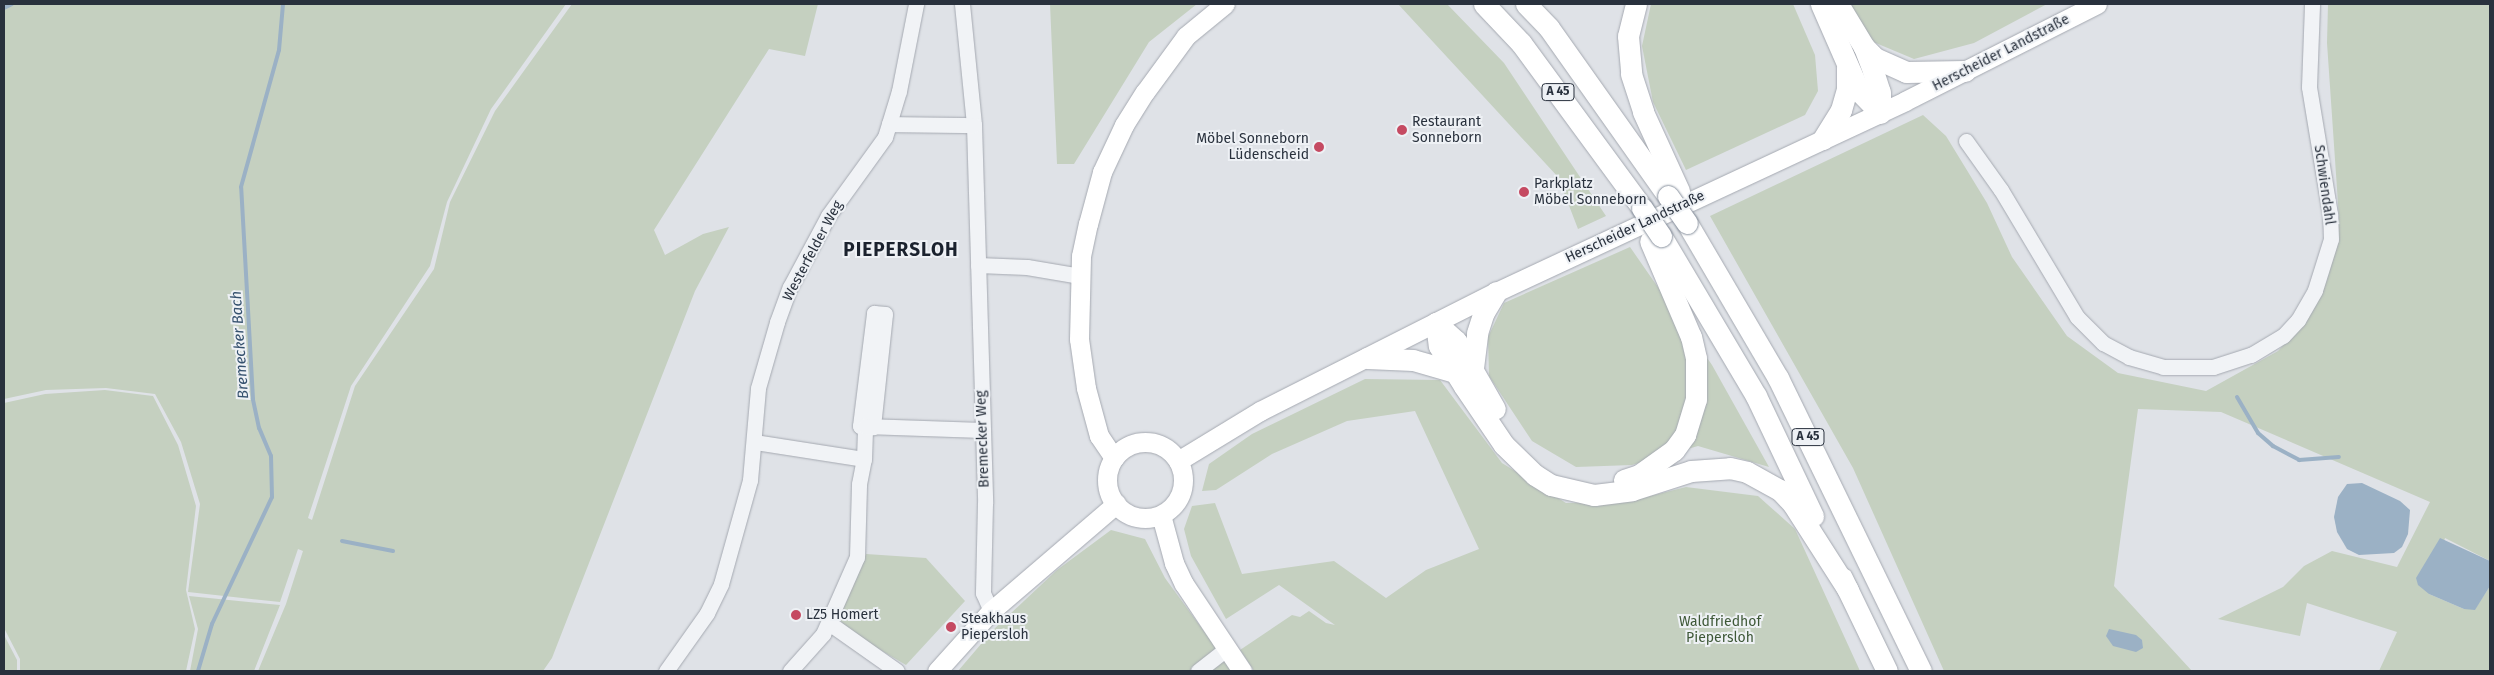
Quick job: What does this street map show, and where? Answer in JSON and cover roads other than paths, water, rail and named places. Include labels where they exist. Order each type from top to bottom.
[{"type":"highway","name":"A 45","points":[[1484,4],[1521,43],[1625,187],[1655,238],[1756,396],[1887,671]]},
{"type":"highway","name":"A 45","points":[[1526,4],[1548,28],[1673,193],[1778,378],[1920,671]]},
{"type":"highway","points":[[1636,4],[1628,36],[1631,74],[1673,193]]},
{"type":"highway","points":[[1821,4],[1859,91],[1880,113]]},
{"type":"highway","points":[[1838,4],[1864,47],[1880,92],[1880,113]]},
{"type":"highway","points":[[1864,47],[1875,58],[1906,72],[1965,71]]},
{"type":"highway","points":[[1823,139],[1840,110],[1847,89],[1847,62]]},
{"type":"highway","points":[[1436,323],[1440,346],[1464,370],[1514,439],[1540,464],[1557,474],[1581,482],[1606,482],[1639,475],[1658,463],[1684,435],[1693,412],[1698,378],[1691,337],[1655,238]]},
{"type":"highway","points":[[1496,292],[1484,312],[1464,370],[1504,445],[1528,469],[1551,485],[1574,492],[1613,494],[1691,471],[1712,468],[1730,468],[1765,479],[1793,504],[1848,590]]},
{"type":"highway","points":[[1367,358],[1413,360],[1464,370]]},
{"type":"main road","points":[[1114,458],[1099,436],[1086,388],[1079,339],[1080,276],[1086,232],[1102,172],[1124,125],[1176,47],[1225,4]]},
{"type":"main road","name":"Herscheider Landstraße","points":[[1178,461],[1260,410],[1496,292],[1880,113],[2097,4]]},
{"type":"main road","points":[[1150,442],[1166,448],[1178,461],[1183,477],[1180,495],[1161,516],[1136,517],[1116,504],[1109,492],[1107,480],[1114,458],[1129,446],[1150,442]]},
{"type":"main road","points":[[937,671],[991,611],[1116,504]]},
{"type":"main road","points":[[1161,516],[1174,563],[1184,584],[1242,671]]},
{"type":"street","name":"Westerfelder Weg","points":[[666,671],[707,613],[721,584],[750,480],[760,378],[790,287],[828,216],[878,147],[889,124],[899,91],[916,4]]},
{"type":"street","name":"Bremecker Weg","points":[[962,4],[974,125],[985,503],[983,593],[991,611]]},
{"type":"street","name":"Schwiendahl","points":[[1966,141],[2001,190],[2077,318],[2103,343],[2129,357],[2163,367],[2214,367],[2251,355],[2284,336],[2298,320],[2315,290],[2331,239],[2330,214],[2309,87],[2312,4]]},
{"type":"street","points":[[889,124],[974,125]]},
{"type":"street","points":[[978,265],[1027,267],[1080,276]]},
{"type":"street","points":[[790,671],[829,623],[857,557],[859,484],[869,427],[885,314],[874,313],[860,426],[869,427],[982,430]]},
{"type":"street","points":[[755,442],[864,459]]},
{"type":"street","points":[[829,623],[897,671]]},
{"type":"street","points":[[1198,671],[1226,649]]},
{"type":"water","points":[[2362,483],[2400,501],[2410,510],[2408,534],[2402,547],[2394,553],[2359,555],[2347,549],[2337,532],[2334,517],[2338,497],[2347,484]]},
{"type":"water","points":[[2440,538],[2490,561],[2490,586],[2475,610],[2464,609],[2429,594],[2418,585],[2416,578]]},
{"type":"water","points":[[2109,629],[2136,635],[2142,640],[2143,648],[2136,652],[2113,646],[2106,636]]},
{"type":"waterway","points":[[4,8],[12,4]]},
{"type":"waterway","name":"Bremecker Bach","points":[[198,671],[212,624],[272,497],[271,456],[259,428],[253,399],[241,187],[279,50],[283,4]]},
{"type":"waterway","points":[[2237,397],[2258,433],[2273,446],[2299,460],[2339,457]]},
{"type":"waterway","points":[[342,541],[393,551]]},
{"type":"place","name":"Restaurant Sonneborn","points":[[1402,130]]},
{"type":"place","name":"Möbel Sonneborn Lüdenscheid","points":[[1319,147]]},
{"type":"place","name":"Parkplatz Möbel Sonneborn","points":[[1524,192]]},
{"type":"place","name":"LZ5 Homert","points":[[796,615]]},
{"type":"place","name":"Steakhaus Piepersloh","points":[[951,627]]},
{"type":"district","name":"PIEPERSLOH","points":[[901,250]]},
{"type":"park label","name":"Waldfriedhof Piepersloh","points":[[1720,630]]}]
